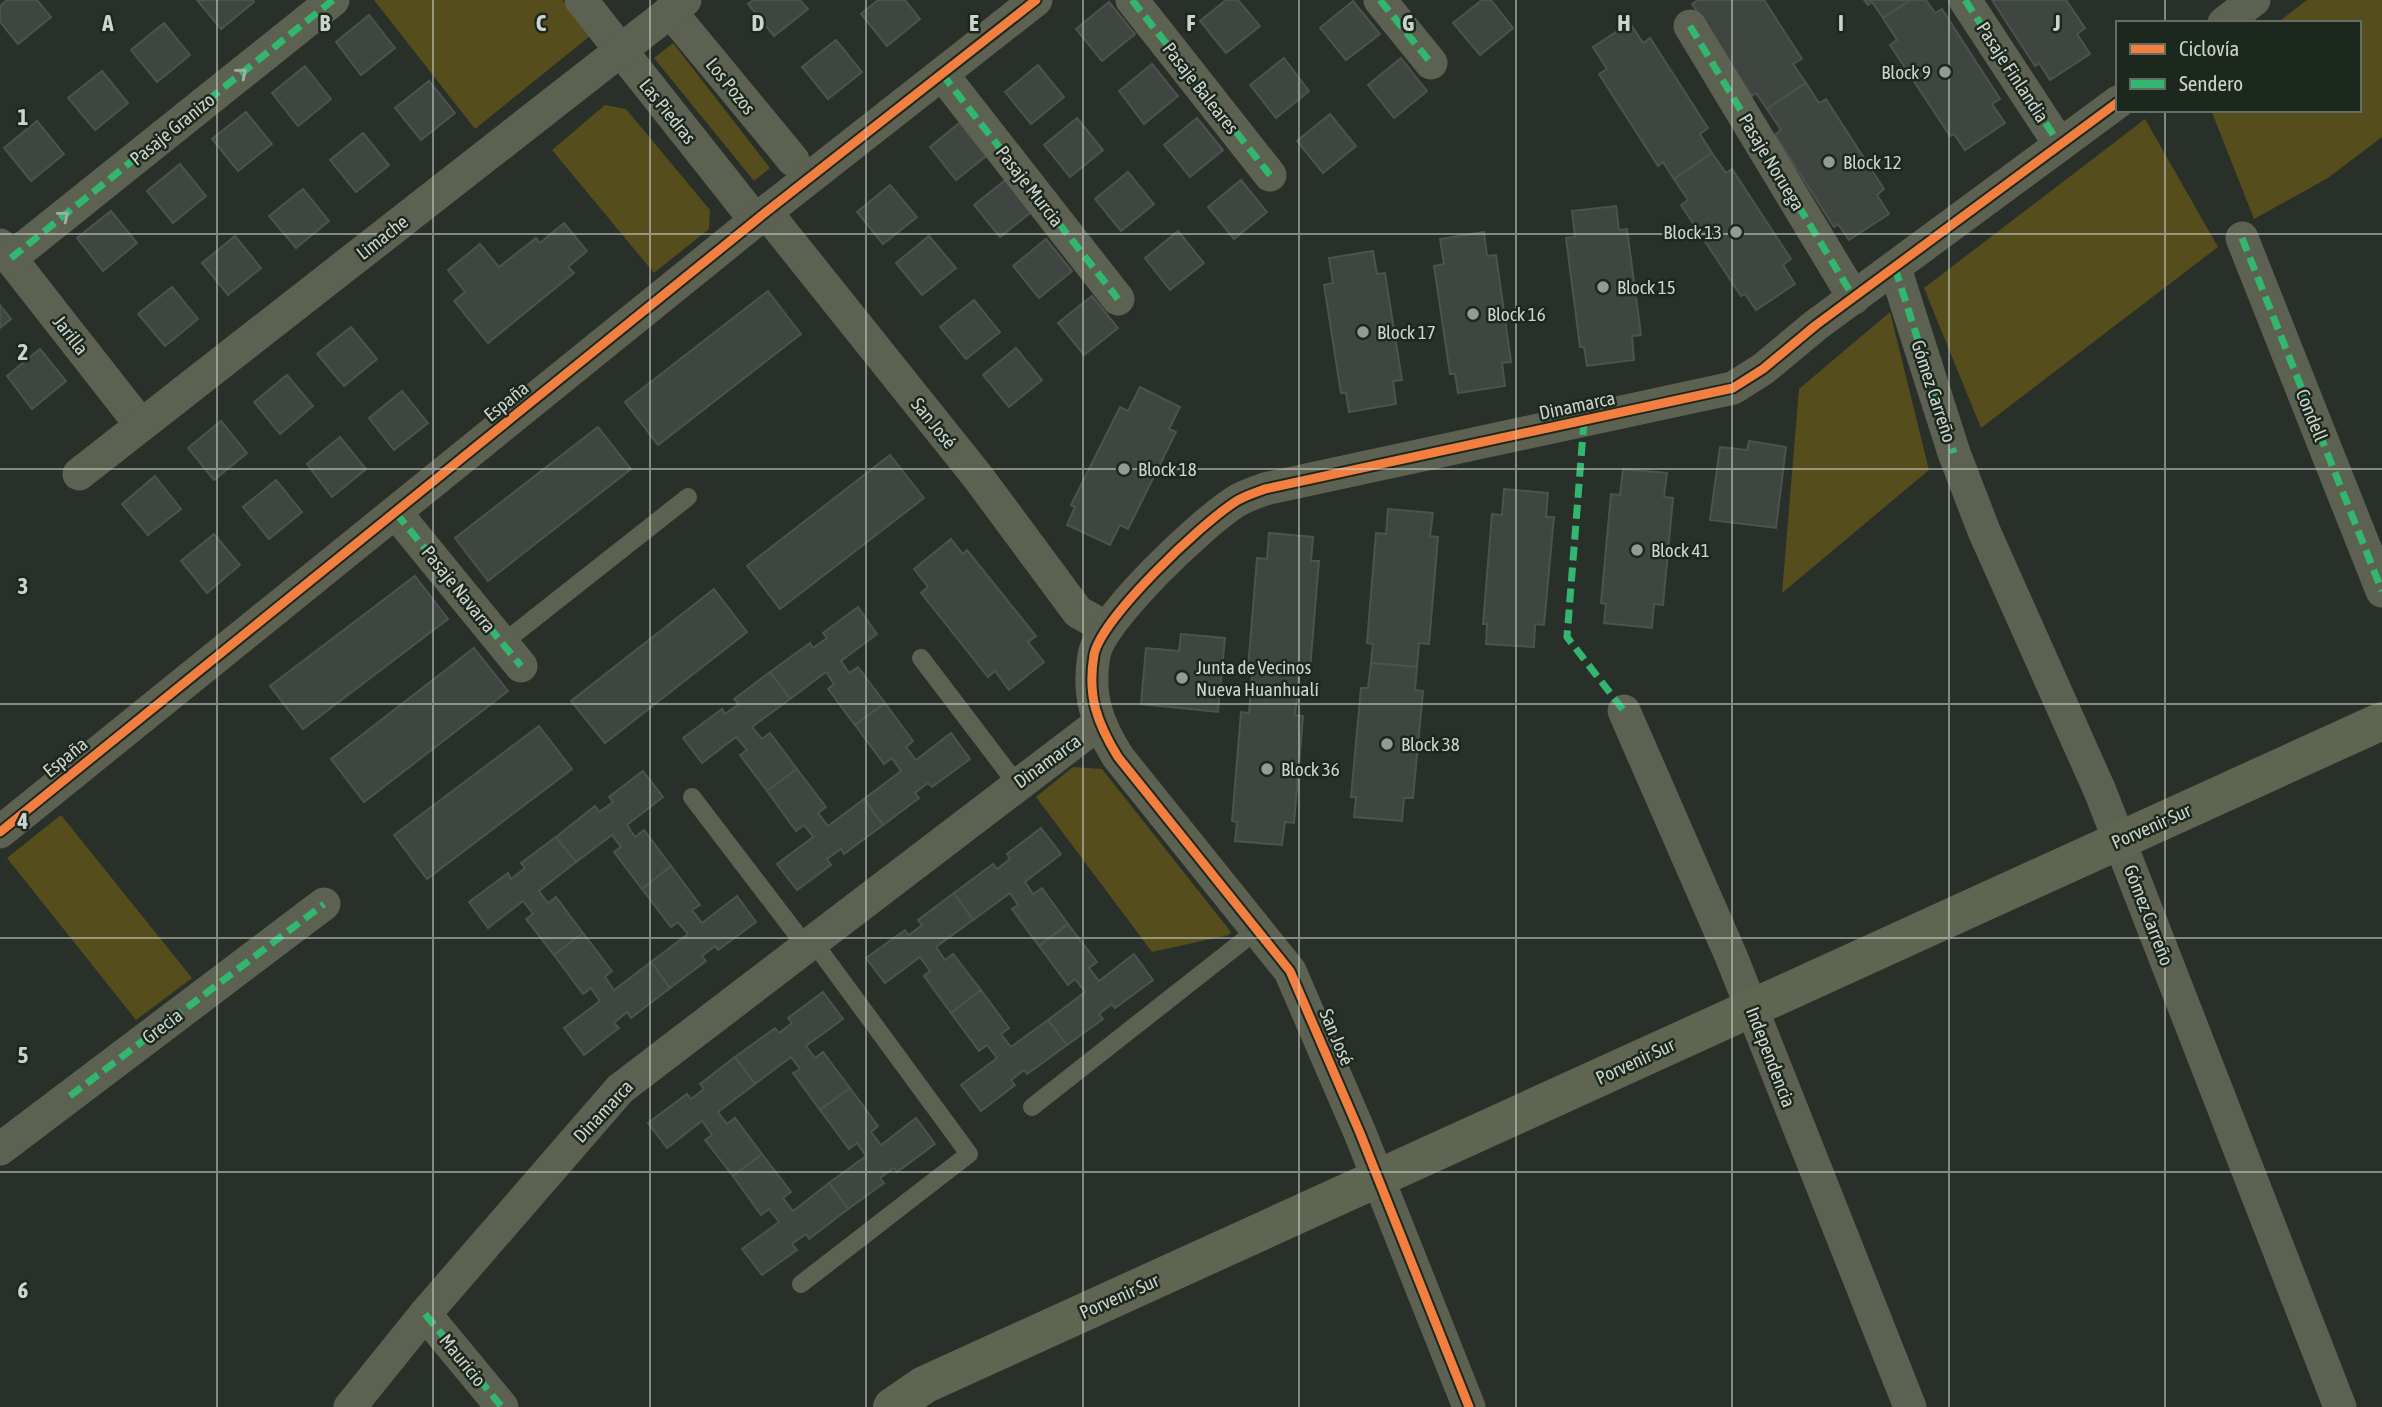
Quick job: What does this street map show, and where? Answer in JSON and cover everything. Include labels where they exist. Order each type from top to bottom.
[{"type":"main road","name":"Porvenir Sur","points":[[892,1407],[924,1385],[2382,721]]},
{"type":"street","name":"Pasaje Granizo","points":[[5,252],[333,0]]},
{"type":"street","name":"Las Piedras","points":[[581,0],[620,51],[761,217]]},
{"type":"street","name":"España","points":[[0,832],[761,217],[1036,0]]},
{"type":"street","name":"Pasaje Baleares","points":[[1132,0],[1270,176]]},
{"type":"street","points":[[1380,0],[1431,63]]},
{"type":"street","name":"Pasaje Finlandia","points":[[1965,0],[2060,145]]},
{"type":"street","points":[[2227,21],[2254,0]]},
{"type":"street","name":"Limache","points":[[79,474],[677,6]]},
{"type":"street","name":"Los Pozos","points":[[677,6],[793,160]]},
{"type":"street","name":"Pasaje Noruega","points":[[1690,26],[1854,298]]},
{"type":"street","name":"Pasaje Murcia","points":[[942,74],[1118,299]]},
{"type":"street","name":"Dinamarca","points":[[350,1407],[425,1314],[620,1089],[1016,783],[1098,724],[1091,683],[1095,652],[1105,627],[1169,560],[1236,501],[1265,489],[1733,388],[1763,369],[1816,325],[2116,103]]},
{"type":"street","name":"San José","points":[[761,217],[978,477],[1078,612],[1105,627]]},
{"type":"street","name":"Condell","points":[[2242,238],[2382,592]]},
{"type":"street","name":"Jarilla","points":[[5,252],[141,425]]},
{"type":"street","name":"Gómez Carreño","points":[[1895,268],[1954,453],[1984,531],[2120,841],[2340,1407]]},
{"type":"street","name":"Pasaje Navarra","points":[[396,513],[512,655]]},
{"type":"street","name":"Independencia","points":[[1624,711],[1752,1008],[1910,1407]]},
{"type":"street","name":"San José","points":[[1098,724],[1118,757],[1290,971],[1360,1133],[1469,1407]]},
{"type":"street","name":"Grecia","points":[[0,1149],[324,904]]},
{"type":"street","name":"Mauricio","points":[[425,1314],[502,1407]]},
{"type":"lane","points":[[512,655],[688,497]]},
{"type":"lane","points":[[921,658],[1016,783]]},
{"type":"lane","points":[[692,797],[809,943],[969,1154],[801,1284]]},
{"type":"lane","points":[[1032,1107],[1257,930]]},
{"type":"shaded area","points":[[374,0],[562,0],[590,36],[475,129]]},
{"type":"shaded area","points":[[2307,0],[2382,0],[2382,137],[2328,178],[2254,219],[2212,112],[2361,112],[2361,21],[2280,21]]},
{"type":"shaded area","points":[[673,43],[770,168],[754,181],[654,58]]},
{"type":"shaded area","points":[[605,105],[626,109],[710,210],[709,229],[654,273],[552,150]]},
{"type":"shaded area","points":[[2145,119],[2218,247],[1981,428],[1924,288]]},
{"type":"shaded area","points":[[1890,312],[1929,470],[1782,593],[1799,389]]},
{"type":"shaded area","points":[[1073,767],[1102,769],[1231,932],[1229,935],[1152,952],[1036,797]]},
{"type":"shaded area","points":[[61,815],[192,978],[136,1020],[7,858]]},
{"type":"building","points":[[7,0],[37,0],[51,17],[18,44],[0,22],[0,6]]},
{"type":"building","points":[[197,0],[253,0],[254,2],[221,29]]},
{"type":"building","points":[[753,0],[800,0],[808,9],[774,36],[748,4]]},
{"type":"building","points":[[878,0],[905,0],[920,19],[887,46],[861,14]]},
{"type":"building","points":[[1226,0],[1238,0],[1260,26],[1226,53],[1200,21]]},
{"type":"building","points":[[1482,0],[1491,0],[1513,28],[1480,55],[1453,23]]},
{"type":"building","points":[[1698,0],[1764,0],[1802,59],[1793,64],[1806,83],[1767,109],[1756,93],[1752,96],[1692,4]]},
{"type":"building","points":[[1864,0],[1911,0],[1883,18],[1872,2],[1868,5]]},
{"type":"building","name":"Block 9","points":[[1911,0],[1926,0],[1935,13],[1942,9],[2000,99],[1992,104],[2005,123],[1965,150],[1954,134],[1950,136],[1890,45],[1897,40],[1883,18]]},
{"type":"building","points":[[1992,0],[2066,0],[2085,28],[2077,34],[2090,54],[2050,80],[2039,63],[2035,66]]},
{"type":"building","points":[[1353,1],[1380,34],[1346,60],[1320,28]]},
{"type":"building","points":[[1109,2],[1135,34],[1102,61],[1076,29]]},
{"type":"building","points":[[369,15],[395,48],[361,75],[336,42]]},
{"type":"building","points":[[164,23],[190,55],[157,82],[131,50]]},
{"type":"building","points":[[1630,23],[1643,43],[1650,38],[1708,128],[1700,134],[1712,153],[1674,179],[1663,162],[1658,166],[1599,74],[1607,69],[1593,47]]},
{"type":"building","points":[[836,40],[862,72],[828,99],[802,67]]},
{"type":"building","points":[[1284,58],[1309,91],[1276,118],[1250,85]]},
{"type":"building","points":[[1401,58],[1427,91],[1394,118],[1368,85]]},
{"type":"building","points":[[1152,64],[1178,96],[1144,124],[1119,91]]},
{"type":"building","points":[[1038,65],[1064,97],[1031,124],[1005,92]]},
{"type":"building","points":[[305,66],[331,99],[298,126],[272,93]]},
{"type":"building","points":[[102,71],[128,103],[95,130],[68,98]]},
{"type":"building","points":[[429,81],[455,113],[421,140],[395,108]]},
{"type":"building","name":"Block 12","points":[[1806,83],[1819,103],[1826,99],[1884,189],[1877,195],[1889,214],[1849,240],[1838,224],[1834,227],[1775,135],[1781,130],[1767,109]]},
{"type":"building","points":[[246,112],[272,144],[238,171],[212,139]]},
{"type":"building","points":[[1330,114],[1356,146],[1323,173],[1297,141]]},
{"type":"building","points":[[1077,118],[1103,150],[1070,177],[1044,145]]},
{"type":"building","points":[[1197,118],[1223,150],[1190,177],[1164,145]]},
{"type":"building","points":[[963,120],[990,153],[956,180],[930,147]]},
{"type":"building","points":[[37,121],[64,154],[31,181],[4,148]]},
{"type":"building","points":[[363,133],[389,165],[356,192],[330,160]]},
{"type":"building","name":"Block 13","points":[[1712,153],[1726,173],[1732,169],[1791,259],[1783,265],[1795,284],[1756,310],[1745,294],[1741,296],[1681,205],[1688,200],[1674,179]]},
{"type":"building","points":[[180,164],[206,196],[173,223],[147,191]]},
{"type":"building","points":[[1128,172],[1154,204],[1121,231],[1095,199]]},
{"type":"building","points":[[1008,178],[1034,210],[1000,237],[974,205]]},
{"type":"building","points":[[1241,180],[1267,212],[1234,239],[1208,207]]},
{"type":"building","points":[[890,185],[917,217],[883,244],[857,212]]},
{"type":"building","points":[[303,189],[329,221],[296,248],[269,216]]},
{"type":"building","name":"Block 15","points":[[1616,206],[1619,230],[1627,229],[1641,335],[1632,336],[1634,360],[1587,366],[1584,347],[1580,347],[1566,238],[1575,237],[1572,211]]},
{"type":"building","points":[[111,211],[137,243],[103,271],[77,238]]},
{"type":"building","points":[[564,223],[587,251],[568,267],[574,273],[488,343],[454,301],[465,292],[448,270],[480,244],[499,267],[536,238],[540,243]]},
{"type":"building","points":[[1178,231],[1204,263],[1170,290],[1145,258]]},
{"type":"building","name":"Block 16","points":[[1484,232],[1487,256],[1496,255],[1511,362],[1502,363],[1505,386],[1458,393],[1455,374],[1450,374],[1434,266],[1444,264],[1440,239]]},
{"type":"building","points":[[235,236],[261,268],[228,295],[202,263]]},
{"type":"building","points":[[929,236],[956,268],[922,295],[896,263]]},
{"type":"building","points":[[1046,239],[1072,271],[1039,298],[1013,266]]},
{"type":"building","name":"Block 17","points":[[1373,251],[1377,274],[1385,273],[1402,380],[1393,381],[1396,404],[1349,412],[1346,393],[1341,393],[1324,285],[1333,283],[1329,258]]},
{"type":"building","points":[[172,287],[198,319],[165,346],[138,314]]},
{"type":"building","points":[[768,291],[801,334],[658,445],[625,402]]},
{"type":"building","points":[[1092,296],[1118,328],[1084,355],[1058,323]]},
{"type":"building","points":[[974,300],[1000,332],[966,359],[940,327]]},
{"type":"building","points":[[0,305],[11,319],[0,328]]},
{"type":"building","points":[[351,327],[377,359],[344,386],[317,354]]},
{"type":"building","points":[[1016,348],[1042,380],[1009,407],[983,375]]},
{"type":"building","points":[[40,349],[66,381],[32,409],[7,376]]},
{"type":"building","points":[[287,375],[313,406],[280,434],[254,402]]},
{"type":"building","name":"Block 18","points":[[1140,387],[1180,407],[1169,429],[1176,432],[1128,529],[1120,525],[1110,545],[1067,525],[1075,507],[1071,505],[1120,407],[1128,411]]},
{"type":"building","points":[[402,391],[428,423],[394,450],[369,418]]},
{"type":"building","points":[[221,421],[247,453],[214,480],[188,448]]},
{"type":"building","points":[[598,427],[631,469],[488,581],[455,538]]},
{"type":"building","points":[[340,437],[366,469],[332,497],[307,464]]},
{"type":"building","points":[[1749,441],[1786,447],[1776,528],[1710,520],[1720,447],[1747,450]]},
{"type":"building","points":[[890,455],[924,498],[780,609],[747,566]]},
{"type":"building","name":"Block 41","points":[[1623,469],[1667,473],[1664,497],[1673,498],[1663,605],[1654,604],[1652,628],[1604,623],[1606,604],[1601,603],[1611,494],[1620,495]]},
{"type":"building","points":[[155,476],[181,509],[148,535],[122,504]]},
{"type":"building","points":[[276,480],[302,512],[269,539],[243,507]]},
{"type":"building","points":[[1504,489],[1548,493],[1546,517],[1554,517],[1544,625],[1535,624],[1534,647],[1486,644],[1487,624],[1483,624],[1492,514],[1502,515]]},
{"type":"building","points":[[1388,509],[1433,513],[1430,536],[1438,537],[1429,644],[1419,643],[1417,667],[1371,663],[1373,644],[1367,643],[1376,533],[1386,534]]},
{"type":"building","points":[[1269,533],[1313,537],[1311,561],[1319,561],[1310,669],[1299,668],[1298,691],[1251,687],[1253,668],[1248,668],[1257,558],[1267,559]]},
{"type":"building","points":[[214,534],[240,565],[207,593],[181,561]]},
{"type":"building","points":[[951,539],[963,554],[967,550],[1036,636],[1028,642],[1044,662],[1009,690],[995,671],[988,677],[921,593],[928,587],[914,569]]},
{"type":"building","points":[[415,576],[448,619],[303,729],[270,686]]},
{"type":"building","points":[[714,589],[747,632],[605,743],[571,701]]},
{"type":"building","points":[[858,607],[877,634],[841,661],[849,673],[858,667],[885,703],[855,725],[828,689],[834,684],[826,672],[790,699],[770,672],[810,643],[813,648],[827,638],[823,633]]},
{"type":"building","name":"Junta de Vecinos Nueva Huanhualí","points":[[1181,634],[1225,638],[1218,712],[1141,704],[1146,648],[1179,651]]},
{"type":"building","points":[[474,648],[508,691],[364,802],[331,759]]},
{"type":"building","name":"Block 38","points":[[1371,663],[1417,667],[1415,690],[1423,691],[1413,798],[1404,798],[1402,821],[1354,817],[1356,797],[1351,797],[1361,688],[1368,688]]},
{"type":"building","points":[[770,672],[790,699],[752,727],[762,739],[770,733],[797,769],[767,791],[740,755],[747,750],[736,737],[702,763],[683,738],[722,709],[725,714],[739,704],[734,699]]},
{"type":"building","name":"Block 36","points":[[1251,687],[1298,691],[1295,715],[1303,716],[1294,823],[1285,822],[1282,845],[1235,841],[1237,822],[1232,821],[1241,712],[1249,713]]},
{"type":"building","points":[[885,703],[913,741],[906,747],[916,760],[951,733],[970,759],[932,787],[928,783],[915,793],[919,798],[883,825],[864,799],[901,771],[892,758],[884,764],[855,725]]},
{"type":"building","points":[[539,726],[572,769],[427,879],[394,835]]},
{"type":"building","points":[[797,769],[826,807],[818,813],[828,826],[864,799],[883,825],[844,854],[841,849],[827,859],[831,865],[797,890],[777,864],[813,837],[804,825],[796,831],[767,791]]},
{"type":"building","points":[[643,771],[663,797],[627,825],[635,837],[644,830],[671,866],[642,889],[614,852],[621,847],[612,835],[576,862],[556,837],[595,806],[599,812],[613,802],[609,797]]},
{"type":"building","points":[[1041,828],[1061,854],[1025,882],[1033,894],[1042,888],[1068,924],[1039,946],[1012,909],[1018,905],[1010,893],[973,920],[954,893],[993,864],[997,869],[1010,859],[1007,854]]},
{"type":"building","points":[[556,837],[576,862],[539,891],[548,903],[556,897],[583,933],[554,955],[526,919],[533,914],[523,901],[488,928],[469,902],[508,873],[511,879],[525,868],[521,863]]},
{"type":"building","points":[[671,866],[700,905],[692,910],[702,923],[737,896],[756,922],[718,950],[715,946],[702,956],[706,961],[670,988],[651,962],[688,934],[678,922],[671,927],[642,889]]},
{"type":"building","points":[[954,893],[973,920],[936,947],[945,960],[953,954],[981,990],[951,1013],[924,976],[930,971],[920,957],[885,983],[866,958],[905,930],[909,935],[922,925],[918,920]]},
{"type":"building","points":[[1068,924],[1097,962],[1089,968],[1099,981],[1134,954],[1153,980],[1115,1008],[1112,1004],[1099,1014],[1103,1019],[1067,1045],[1048,1020],[1085,992],[1075,979],[1068,985],[1039,946]]},
{"type":"building","points":[[583,933],[612,971],[605,977],[614,990],[651,962],[670,988],[631,1018],[627,1012],[614,1023],[619,1028],[584,1055],[564,1028],[600,1001],[591,988],[583,994],[554,955]]},
{"type":"building","points":[[981,990],[1009,1028],[1001,1034],[1011,1047],[1048,1020],[1067,1045],[1027,1074],[1024,1070],[1011,1080],[1015,1085],[981,1111],[961,1085],[997,1058],[987,1045],[979,1051],[951,1013]]},
{"type":"building","points":[[823,992],[843,1019],[806,1046],[815,1058],[823,1052],[850,1088],[820,1110],[793,1073],[800,1069],[791,1057],[755,1084],[735,1057],[775,1028],[779,1033],[792,1023],[788,1018]]},
{"type":"building","points":[[735,1057],[755,1084],[718,1112],[727,1124],[735,1118],[762,1154],[733,1176],[705,1140],[712,1135],[702,1121],[667,1148],[648,1123],[687,1094],[691,1099],[704,1089],[700,1084]]},
{"type":"building","points":[[850,1088],[878,1126],[871,1132],[881,1145],[916,1118],[935,1144],[897,1172],[894,1168],[880,1178],[884,1183],[848,1209],[829,1183],[866,1156],[857,1143],[849,1149],[820,1110]]},
{"type":"building","points":[[762,1154],[791,1192],[783,1198],[793,1211],[829,1183],[848,1209],[809,1239],[806,1234],[792,1244],[797,1250],[762,1275],[742,1249],[779,1222],[769,1209],[761,1215],[733,1176]]},
{"type":"marked path","points":[[11,258],[333,0]]},
{"type":"marked path","points":[[1132,0],[1270,175]]},
{"type":"marked path","points":[[1380,0],[1431,63]]},
{"type":"marked path","points":[[1965,0],[2060,145]]},
{"type":"marked path","points":[[1690,26],[1854,298]]},
{"type":"marked path","points":[[942,74],[1118,299]]},
{"type":"marked path","points":[[2242,238],[2382,591]]},
{"type":"marked path","points":[[1895,268],[1954,453]]},
{"type":"marked path","points":[[1584,421],[1567,637],[1624,711]]},
{"type":"marked path","points":[[396,513],[521,666]]},
{"type":"marked path","points":[[70,1096],[324,904]]},
{"type":"marked path","points":[[425,1314],[502,1407]]},
{"type":"cycle path","points":[[0,832],[766,212],[1036,0]]},
{"type":"cycle path","points":[[1469,1407],[1360,1133],[1290,971],[1118,757],[1104,732],[1096,709],[1092,683],[1094,655],[1101,639],[1133,596],[1177,550],[1219,513],[1235,502],[1265,489],[1733,388],[1763,369],[1816,325],[2116,103]]},
{"type":"place","name":"Block 9","points":[[1945,72]]},
{"type":"place","name":"Block 12","points":[[1829,162]]},
{"type":"place","name":"Block 13","points":[[1736,232]]},
{"type":"place","name":"Block 15","points":[[1603,287]]},
{"type":"place","name":"Block 16","points":[[1473,314]]},
{"type":"place","name":"Block 17","points":[[1363,332]]},
{"type":"place","name":"Block 18","points":[[1124,469]]},
{"type":"place","name":"Block 41","points":[[1637,550]]},
{"type":"place","name":"Junta de Vecinos Nueva Huanhualí","points":[[1182,678]]},
{"type":"place","name":"Block 38","points":[[1387,744]]},
{"type":"place","name":"Block 36","points":[[1267,769]]}]
